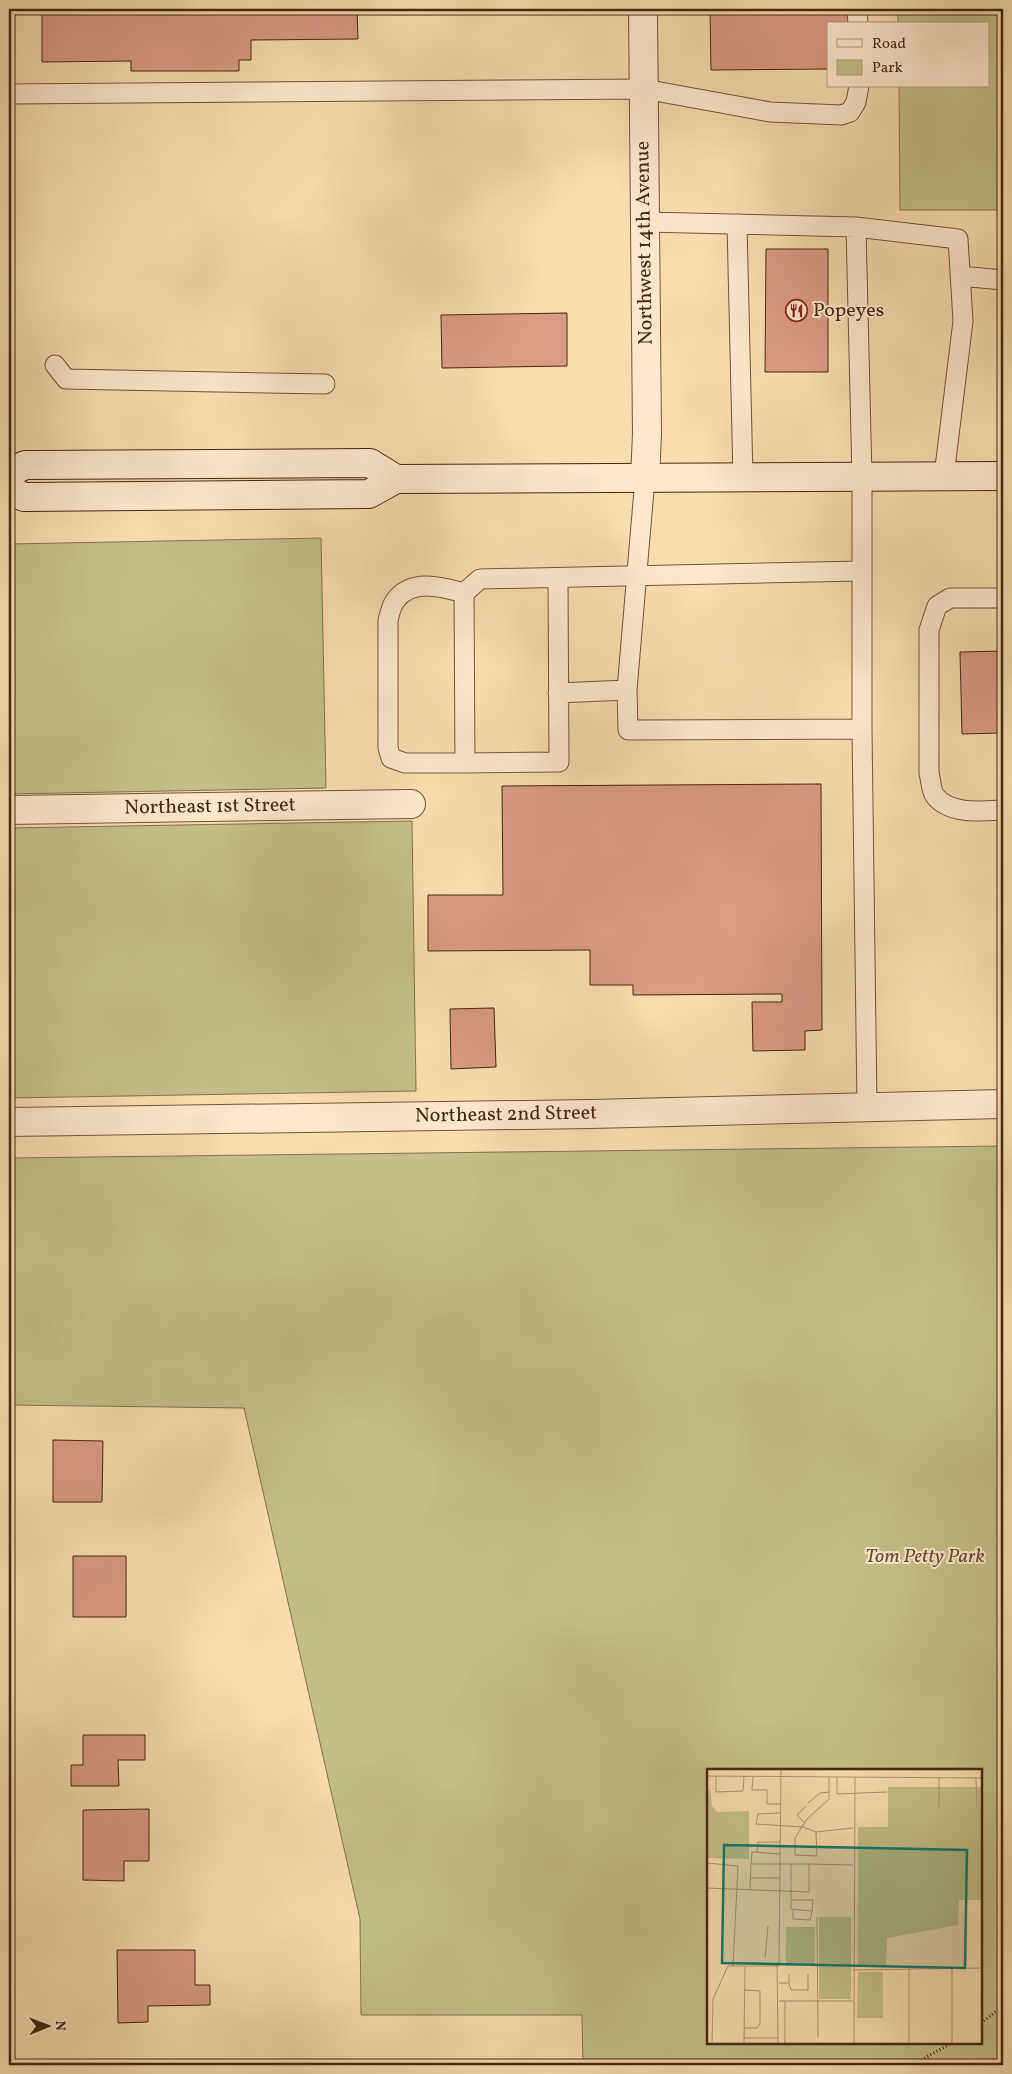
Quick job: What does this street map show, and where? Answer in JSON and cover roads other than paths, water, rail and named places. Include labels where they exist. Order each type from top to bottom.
[{"type":"street","name":"Northwest 14th Avenue","points":[[643,9],[647,434],[645,478]]},
{"type":"street","points":[[9,473],[25,465],[370,463],[396,479]]},
{"type":"street","points":[[9,490],[24,497],[369,494],[396,479],[1003,476]]},
{"type":"street","name":"Northeast 1st Street","points":[[9,810],[411,804]]},
{"type":"street","name":"Northeast 2nd Street","points":[[9,1122],[591,1114],[1003,1104]]},
{"type":"lane","points":[[857,9],[858,22]]},
{"type":"lane","points":[[9,94],[644,89],[770,112],[841,115],[850,112],[856,102],[859,88]]},
{"type":"lane","points":[[645,222],[856,227],[958,239],[963,322],[944,476]]},
{"type":"lane","points":[[737,224],[743,478]]},
{"type":"lane","points":[[856,227],[862,477],[862,729],[866,1106]]},
{"type":"lane","points":[[960,276],[1003,280]]},
{"type":"lane","points":[[55,365],[66,379],[324,384]]},
{"type":"lane","points":[[645,478],[628,690],[628,730],[862,729]]},
{"type":"lane","points":[[465,763],[464,593],[480,579],[862,571]]},
{"type":"lane","points":[[464,593],[444,588],[422,586],[406,591],[394,602],[388,620],[388,748],[390,758],[405,763],[559,762],[558,578]]},
{"type":"lane","points":[[1003,598],[950,598],[937,606],[929,630],[929,773],[934,795],[948,806],[971,811],[1003,810]]},
{"type":"lane","points":[[558,693],[628,690]]},
{"type":"place","name":"Popeyes","points":[[797,311]]},
{"type":"park label","name":"Tom Petty Park","points":[[925,1557]]}]
